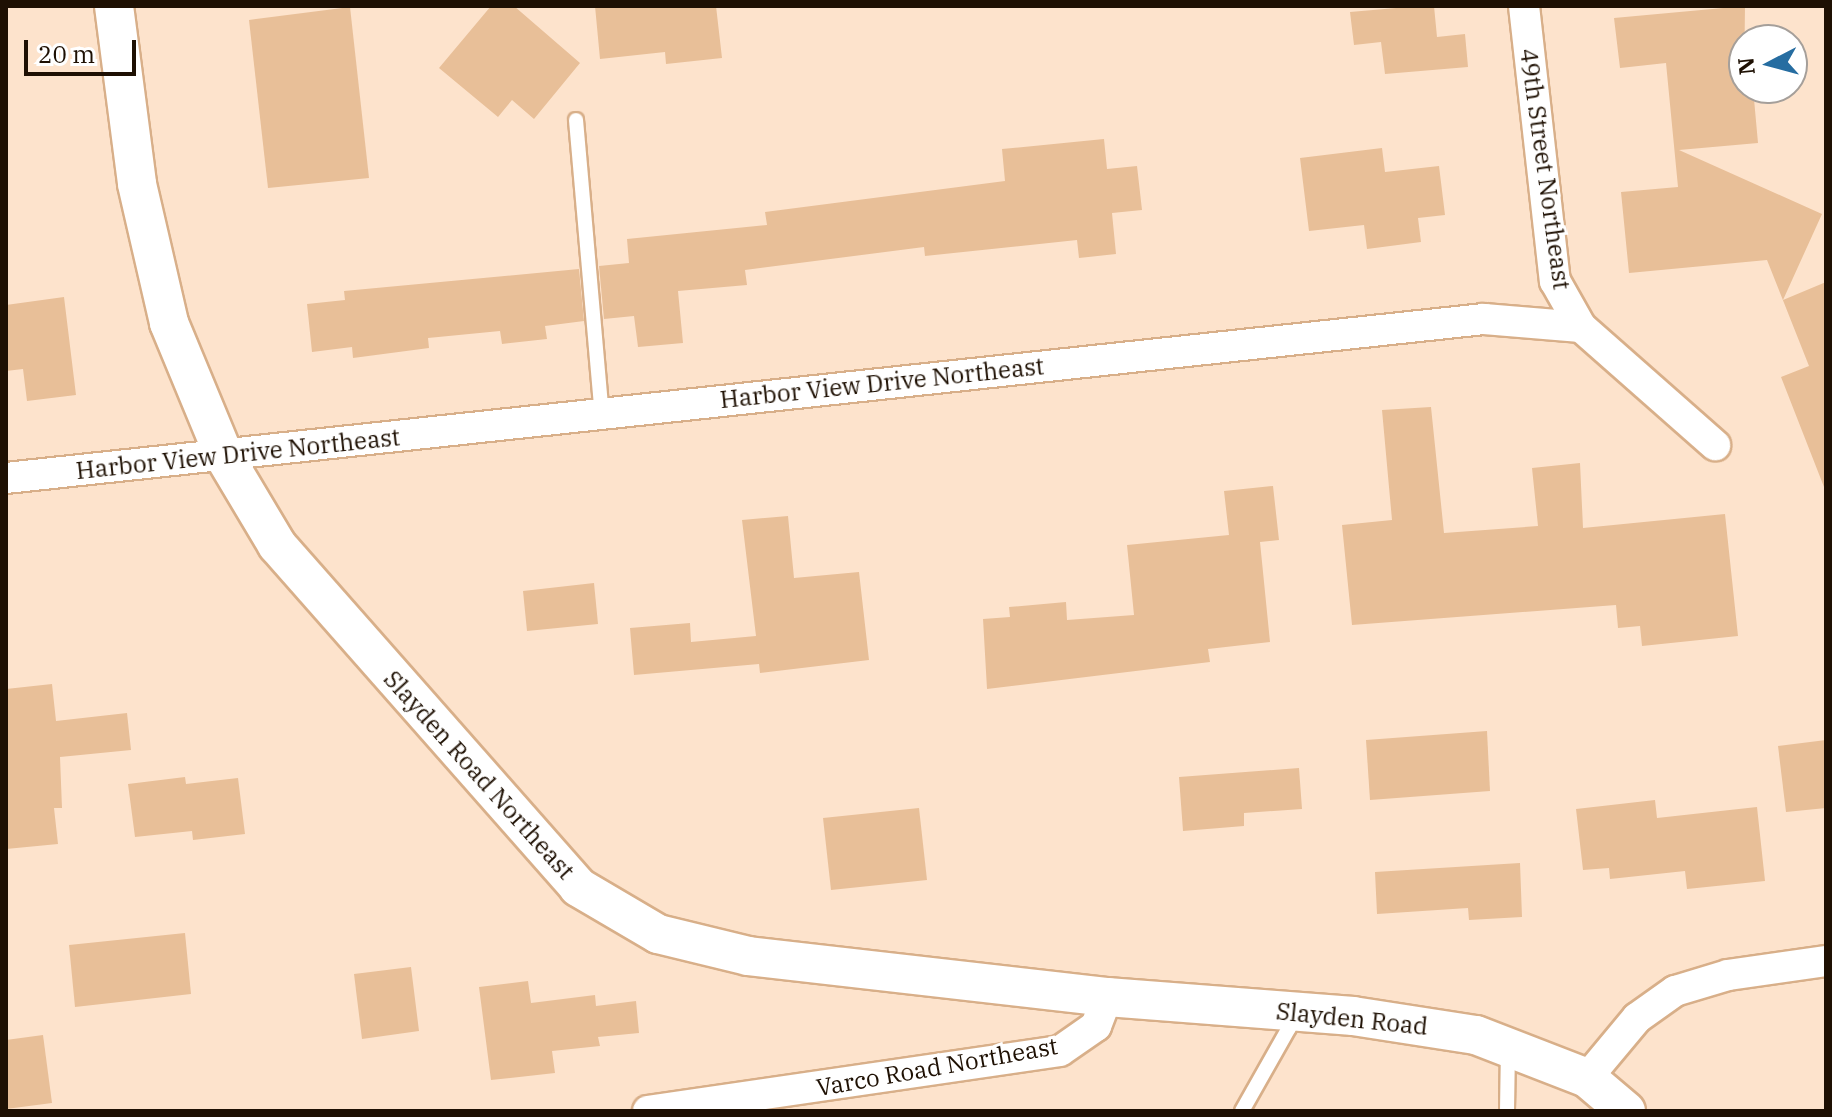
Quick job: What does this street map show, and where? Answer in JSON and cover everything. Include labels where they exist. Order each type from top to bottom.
[{"type":"street","name":"Slayden Road Northeast","points":[[114,6],[137,184],[169,323],[224,456],[277,545],[578,887],[658,934],[748,956],[1107,997]]},
{"type":"street","name":"49th Street Northeast","points":[[1524,6],[1555,281],[1581,327]]},
{"type":"street","name":"Harbor View Drive Northeast","points":[[6,478],[602,415],[1445,320],[1512,319],[1581,327]]},
{"type":"street","points":[[1581,327],[1715,445]]},
{"type":"street","points":[[1626,1111],[1587,1078],[1637,1018],[1675,991],[1728,975],[1826,961]]},
{"type":"street","name":"Slayden Road","points":[[1107,997],[1411,1023],[1509,1044],[1587,1078]]},
{"type":"street","name":"Varco Road Northeast","points":[[648,1111],[1060,1051],[1096,1026],[1107,997]]},
{"type":"lane","points":[[576,120],[602,415]]},
{"type":"lane","points":[[1242,1111],[1289,1028],[1289,1011]]},
{"type":"lane","points":[[1507,1111],[1509,1044]]},
{"type":"building","points":[[491,6],[514,6],[580,63],[534,119],[512,100],[498,117],[439,68]]},
{"type":"building","points":[[595,6],[716,6],[722,58],[666,64],[665,52],[600,59]]},
{"type":"building","points":[[1434,6],[1437,37],[1465,34],[1468,67],[1385,74],[1381,42],[1354,45],[1350,12]]},
{"type":"building","points":[[1745,6],[1745,24],[1728,24],[1728,104],[1754,104],[1758,143],[1679,150],[1822,214],[1783,300],[1826,282],[1824,487],[1781,377],[1809,366],[1767,260],[1629,273],[1621,192],[1678,187],[1666,63],[1620,68],[1614,18]]},
{"type":"building","points":[[350,7],[369,178],[268,188],[249,20]]},
{"type":"building","points":[[1104,139],[1107,169],[1137,166],[1142,210],[1112,213],[1116,254],[1079,258],[1077,240],[925,256],[924,247],[745,270],[747,285],[678,291],[683,343],[638,347],[634,316],[604,319],[599,266],[629,263],[627,239],[767,225],[765,212],[1005,181],[1002,149]]},
{"type":"building","points":[[1382,148],[1385,172],[1439,166],[1445,215],[1418,218],[1421,242],[1367,249],[1364,225],[1309,231],[1300,158]]},
{"type":"building","points":[[579,269],[584,321],[545,326],[547,339],[502,344],[500,331],[428,338],[429,348],[353,358],[352,347],[312,352],[307,304],[345,300],[344,291]]},
{"type":"building","points":[[64,297],[76,395],[27,401],[23,369],[6,371],[6,305]]},
{"type":"building","points":[[1431,407],[1444,533],[1538,526],[1532,468],[1580,463],[1583,528],[1725,514],[1738,636],[1642,646],[1640,626],[1618,628],[1616,605],[1352,625],[1342,525],[1392,520],[1382,410]]},
{"type":"building","points":[[1273,486],[1279,540],[1260,542],[1270,642],[1208,649],[1210,662],[987,689],[983,619],[1010,617],[1009,607],[1066,602],[1067,620],[1134,615],[1127,545],[1229,535],[1224,491]]},
{"type":"building","points":[[788,516],[794,578],[859,572],[869,660],[760,673],[759,664],[634,675],[630,628],[690,623],[691,642],[756,636],[742,520]]},
{"type":"building","points":[[594,583],[598,624],[527,631],[523,591]]},
{"type":"building","points":[[52,684],[56,721],[127,713],[131,750],[60,757],[62,808],[54,808],[58,844],[6,849],[6,689]]},
{"type":"building","points":[[1487,731],[1490,791],[1370,800],[1366,740]]},
{"type":"building","points":[[1826,740],[1826,808],[1786,812],[1778,746]]},
{"type":"building","points":[[1299,768],[1302,809],[1244,813],[1244,826],[1183,831],[1179,777]]},
{"type":"building","points":[[185,777],[186,784],[238,778],[245,834],[193,840],[192,831],[135,837],[128,784]]},
{"type":"building","points":[[1655,800],[1657,818],[1757,807],[1765,881],[1687,889],[1685,871],[1610,879],[1609,868],[1583,870],[1576,809]]},
{"type":"building","points":[[919,808],[927,880],[831,890],[823,818]]},
{"type":"building","points":[[1520,863],[1522,917],[1469,920],[1468,908],[1377,914],[1375,872]]},
{"type":"building","points":[[185,933],[191,994],[75,1007],[69,945]]},
{"type":"building","points":[[411,967],[419,1031],[362,1039],[354,974]]},
{"type":"building","points":[[528,981],[531,1003],[595,995],[596,1006],[636,1001],[639,1033],[598,1037],[600,1046],[552,1051],[555,1073],[491,1080],[479,987]]},
{"type":"building","points":[[43,1035],[52,1103],[6,1109],[6,1040]]}]
